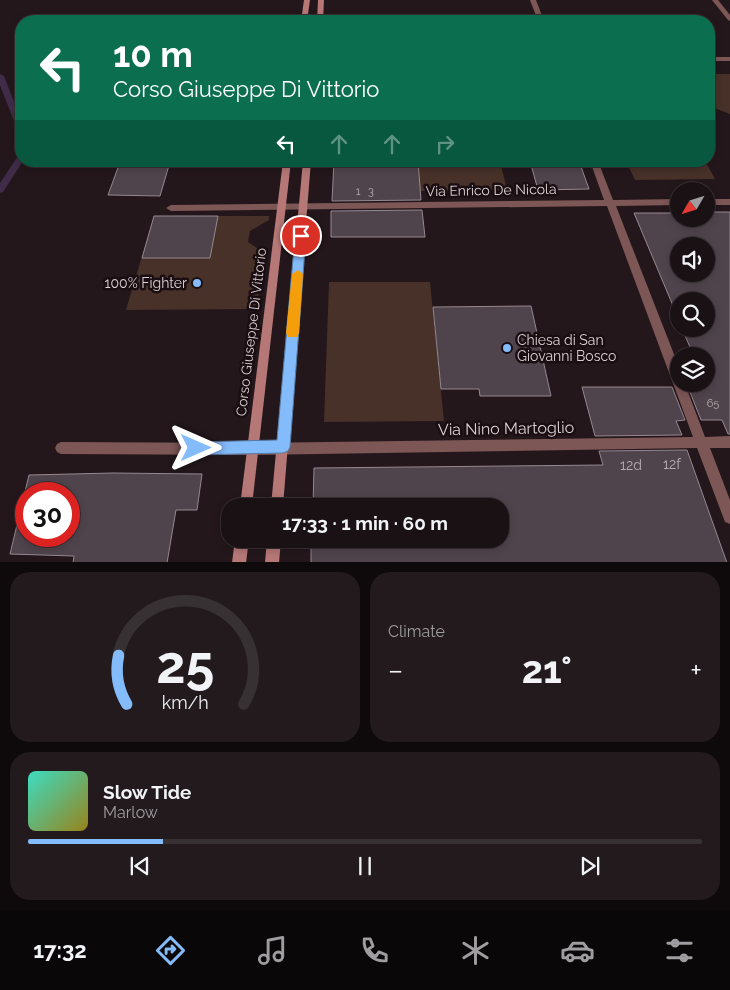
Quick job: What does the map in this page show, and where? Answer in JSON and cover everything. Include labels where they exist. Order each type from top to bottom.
[{"type":"main road","points":[[305,15],[306,0]]},
{"type":"main road","points":[[321,15],[322,0]]},
{"type":"main road","name":"Corso Giuseppe Di Vittorio","points":[[247,498],[286,167]]},
{"type":"main road","points":[[278,498],[306,167]]},
{"type":"main road","points":[[239,562],[241,548]]},
{"type":"main road","points":[[272,562],[273,548]]},
{"type":"street","points":[[533,0],[539,15]]},
{"type":"street","points":[[715,0],[730,19]]},
{"type":"street","points":[[715,59],[730,59]]},
{"type":"street","points":[[596,167],[670,359]]},
{"type":"street","name":"Via Enrico De Nicola","points":[[171,208],[670,202]]},
{"type":"street","points":[[715,202],[730,202]]},
{"type":"street","points":[[683,392],[730,517]]},
{"type":"street","name":"Via Nino Martoglio","points":[[61,448],[254,448],[730,442]]},
{"type":"shaded area","points":[[715,74],[730,74],[730,114],[715,108]]},
{"type":"shaded area","points":[[418,167],[501,167],[507,190],[420,191]]},
{"type":"shaded area","points":[[629,167],[708,167],[715,179],[635,180]]},
{"type":"shaded area","name":"100% Fighter","points":[[154,216],[269,216],[269,220],[250,231],[248,242],[263,252],[257,309],[126,310]]},
{"type":"shaded area","points":[[329,282],[430,282],[444,421],[324,422]]},
{"type":"building","points":[[118,167],[169,167],[160,196],[108,195]]},
{"type":"building","points":[[334,167],[418,167],[421,200],[332,201]]},
{"type":"building","points":[[532,167],[581,167],[589,189],[538,190]]},
{"type":"building","points":[[422,210],[425,237],[331,237],[331,211]]},
{"type":"building","points":[[715,212],[730,212],[730,434],[728,434],[722,420],[701,420],[690,392],[715,392],[715,347],[690,347],[686,337],[715,337],[715,292],[670,292],[670,299],[634,213],[670,213],[670,228],[715,228]]},
{"type":"building","points":[[154,216],[218,216],[210,258],[142,258]]},
{"type":"building","name":"Chiesa di San Giovanni Bosco","points":[[531,306],[551,396],[480,396],[479,389],[441,389],[433,307]]},
{"type":"building","points":[[582,387],[670,387],[670,392],[674,392],[685,420],[676,421],[682,435],[595,436]]},
{"type":"building","points":[[687,450],[727,562],[311,562],[311,548],[509,548],[509,498],[313,498],[314,468],[603,465],[599,451]]},
{"type":"building","points":[[113,473],[202,474],[197,510],[176,510],[167,562],[73,562],[74,556],[10,554],[15,533],[15,547],[80,547],[80,482],[27,482],[29,475]]},
{"type":"waterway","points":[[0,76],[15,114]]},
{"type":"waterway","points":[[0,190],[15,167]]},
{"type":"slow traffic","points":[[292,333],[298,274]]},
{"type":"place","name":"100% Fighter","points":[[197,283]]},
{"type":"place","name":"Chiesa di San Giovanni Bosco","points":[[507,348]]},
{"type":"route","points":[[196,448],[283,447],[301,236]]}]
